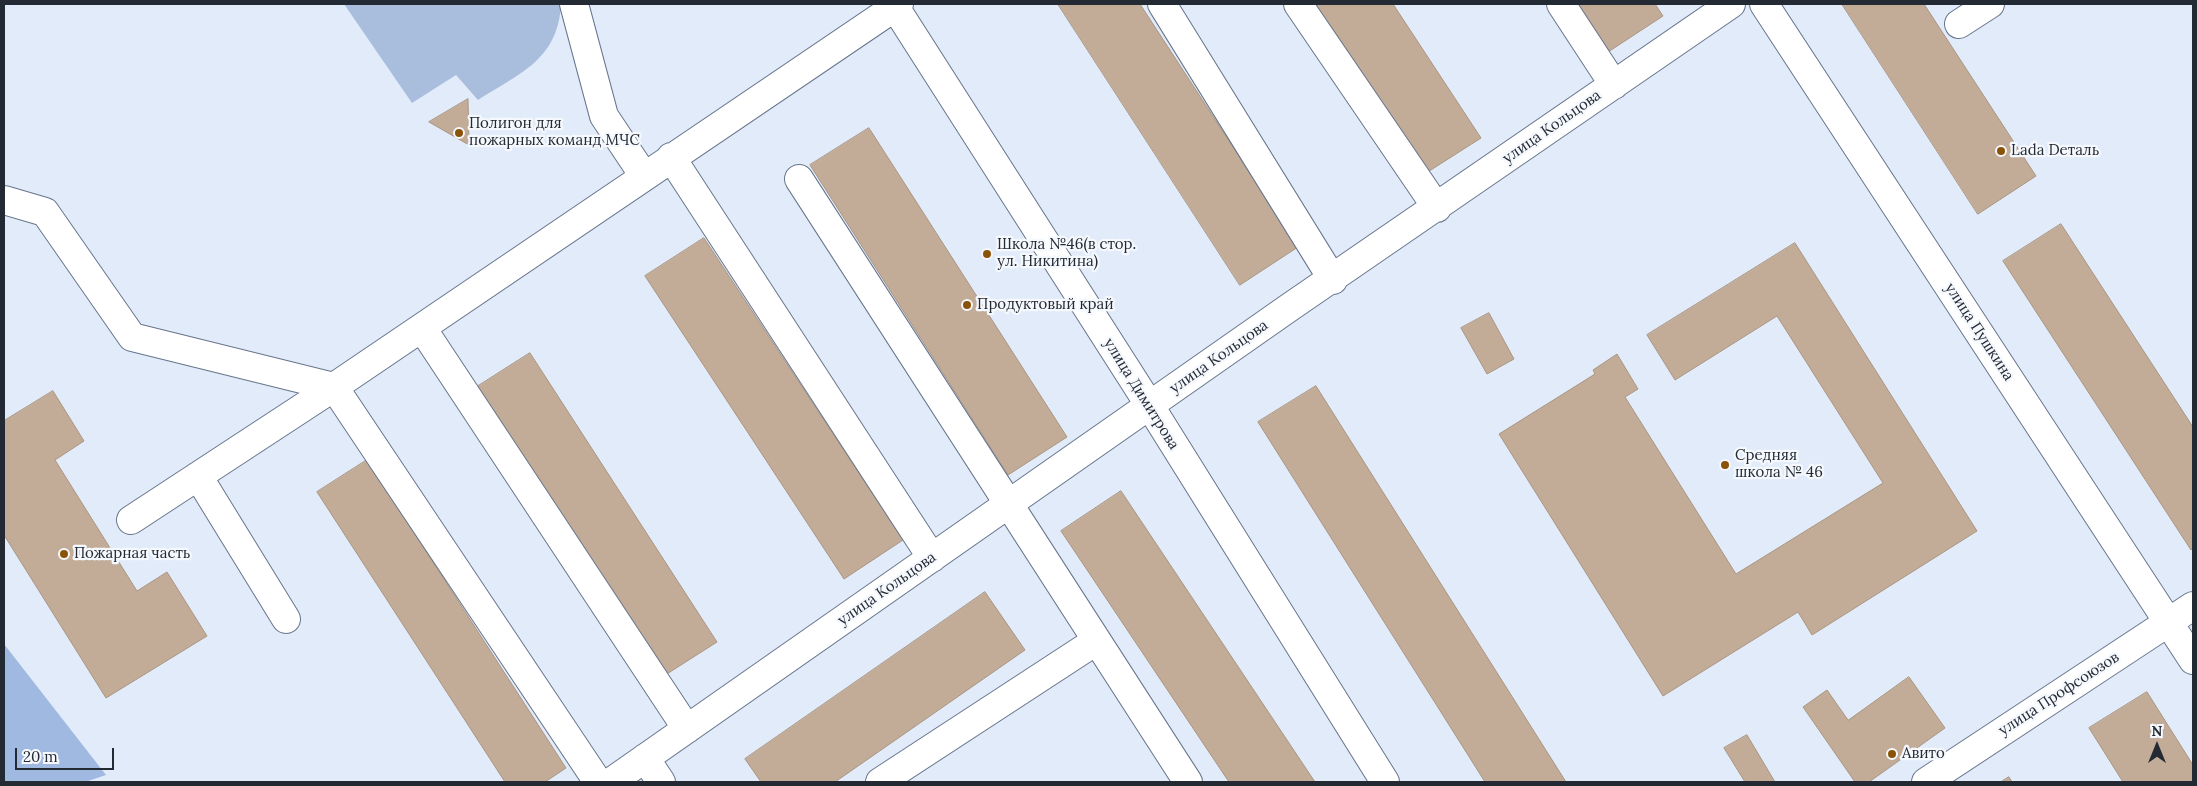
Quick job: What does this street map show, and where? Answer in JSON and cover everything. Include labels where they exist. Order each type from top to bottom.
[{"type":"street","points":[[574,4],[604,116],[644,176]]},
{"type":"street","points":[[1162,4],[1333,280]]},
{"type":"street","points":[[1298,4],[1436,208]]},
{"type":"street","points":[[1561,4],[1614,85]]},
{"type":"street","name":"улица Кольцова","points":[[611,782],[1731,4]]},
{"type":"street","name":"улица Пушкина","points":[[1764,4],[2193,660]]},
{"type":"street","points":[[1959,24],[1990,4]]},
{"type":"street","points":[[131,520],[422,328],[897,5]]},
{"type":"street","name":"улица Димитрова","points":[[897,5],[1385,782]]},
{"type":"street","points":[[671,157],[932,558]]},
{"type":"street","points":[[799,179],[1188,782]]},
{"type":"street","points":[[4,200],[44,212],[132,337],[334,387],[598,782]]},
{"type":"street","points":[[422,328],[687,729]]},
{"type":"street","points":[[198,476],[286,619]]},
{"type":"street","name":"улица Профсоюзов","points":[[1926,782],[2193,606]]},
{"type":"street","points":[[880,782],[1096,641]]},
{"type":"street","points":[[645,758],[661,782]]},
{"type":"shaded area","points":[[344,4],[561,4],[553,39],[534,63],[522,73],[478,100],[456,75],[412,103]]},
{"type":"shaded area","points":[[4,644],[106,775],[85,782],[4,782]]},
{"type":"building","points":[[1058,4],[1140,4],[1298,247],[1240,285]]},
{"type":"building","points":[[1313,4],[1393,4],[1481,138],[1423,175]]},
{"type":"building","points":[[1573,4],[1655,4],[1663,16],[1605,54]]},
{"type":"building","points":[[1842,4],[1924,4],[2036,176],[1978,214]]},
{"type":"building","name":"Полигон для пожарных команд МЧС","points":[[468,99],[469,145],[429,122]]},
{"type":"building","points":[[869,128],[1067,437],[1008,475],[810,165]]},
{"type":"building","points":[[2061,224],[2193,427],[2193,548],[2191,550],[2003,261]]},
{"type":"building","points":[[704,238],[903,540],[844,579],[645,276]]},
{"type":"building","points":[[1795,243],[1977,531],[1812,635],[1798,612],[1663,696],[1499,434],[1595,374],[1593,370],[1617,354],[1638,389],[1625,397],[1736,574],[1883,483],[1777,316],[1675,380],[1647,335]]},
{"type":"building","points":[[1489,313],[1514,359],[1487,374],[1461,328]]},
{"type":"building","points":[[530,353],[717,642],[659,679],[472,390]]},
{"type":"building","points":[[1316,386],[1566,782],[1485,782],[1258,422]]},
{"type":"building","name":"Пожарная часть","points":[[53,391],[84,441],[55,460],[137,591],[167,572],[207,636],[106,698],[4,535],[4,421]]},
{"type":"building","points":[[367,460],[566,768],[545,782],[505,782],[317,492]]},
{"type":"building","points":[[1121,491],[1315,782],[1229,782],[1061,531]]},
{"type":"building","points":[[985,592],[1025,650],[835,782],[761,782],[745,759]]},
{"type":"building","points":[[1909,677],[1945,728],[1869,782],[1855,782],[1803,707],[1827,690],[1848,720]]},
{"type":"building","points":[[2147,692],[2193,765],[2193,782],[2123,782],[2089,728]]},
{"type":"building","points":[[1747,735],[1775,782],[1745,782],[1724,748]]},
{"type":"building","points":[[2009,777],[2012,782],[2001,782]]},
{"type":"place","name":"Полигон для пожарных команд МЧС","points":[[459,133]]},
{"type":"place","name":"Lada Dеталь","points":[[2001,151]]},
{"type":"place","name":"Школа №46(в стор. ул. Никитина)","points":[[987,254]]},
{"type":"place","name":"Продуктовый край","points":[[967,305]]},
{"type":"place","name":"Средняя школа № 46","points":[[1725,465]]},
{"type":"place","name":"Пожарная часть","points":[[64,554]]},
{"type":"place","name":"Авито","points":[[1892,754]]}]
